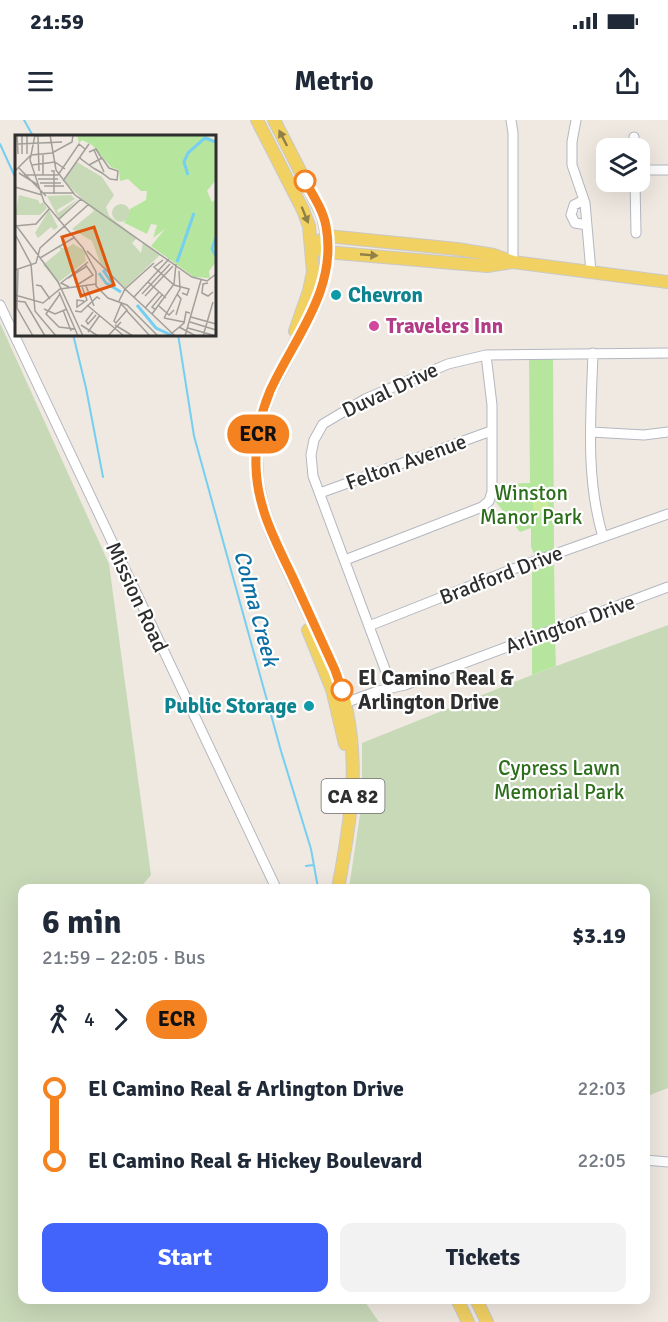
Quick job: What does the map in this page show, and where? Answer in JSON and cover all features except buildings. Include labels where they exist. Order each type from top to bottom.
[{"type":"main road","name":"CA 82","points":[[257,120],[309,226],[312,272],[299,323],[259,401],[250,439],[251,493],[259,521],[341,704],[352,739],[354,781],[349,835],[339,884]]},
{"type":"main road","name":"CA 82","points":[[274,120],[318,205],[326,226],[327,236],[325,273],[316,303],[270,391],[262,414],[257,440],[256,467],[266,519],[335,670],[341,704],[347,781],[342,835],[333,884]]},
{"type":"main road","points":[[312,246],[327,236],[466,251],[494,255],[513,262],[668,282]]},
{"type":"main road","points":[[312,246],[326,252],[487,266],[513,262]]},
{"type":"main road","points":[[459,1304],[468,1322]]},
{"type":"main road","points":[[478,1304],[487,1322]]},
{"type":"street","points":[[511,120],[513,133],[513,262]]},
{"type":"street","points":[[576,120],[572,142],[572,165],[584,200],[591,272]]},
{"type":"street","points":[[650,170],[668,170]]},
{"type":"street","points":[[635,192],[636,232]]},
{"type":"street","points":[[584,200],[574,205],[571,215],[575,223],[587,225]]},
{"type":"street","name":"Mission Road","points":[[0,304],[15,336]]},
{"type":"street","name":"Mission Road","points":[[15,336],[274,884]]},
{"type":"street","points":[[593,353],[590,463],[596,514],[603,537]]},
{"type":"street","name":"Duval Drive","points":[[392,688],[313,476],[311,455],[314,440],[323,424],[365,399],[448,364],[486,355],[668,353]]},
{"type":"street","points":[[345,560],[482,507],[489,501],[492,492],[490,376],[486,355]]},
{"type":"street","name":"Felton Avenue","points":[[320,493],[491,431]]},
{"type":"street","points":[[591,432],[644,435],[668,432]]},
{"type":"street","name":"Bradford Drive","points":[[369,626],[513,569],[668,514]]},
{"type":"street","name":"Arlington Drive","points":[[341,704],[405,685],[668,587]]},
{"type":"street","points":[[650,1160],[668,1162]]},
{"type":"green space","points":[[0,323],[109,564],[151,875],[143,884],[18,884],[18,1304],[366,1304],[379,1322],[0,1322]]},
{"type":"green space","name":"Winston Manor Park","points":[[529,353],[553,353],[554,554],[535,556],[531,547],[531,528],[520,532],[491,496],[492,484],[530,483]]},
{"type":"green space","points":[[533,488],[548,488],[548,512],[533,512]]},
{"type":"green space","points":[[554,564],[555,623],[532,632],[532,572]]},
{"type":"green space","name":"Cypress Lawn Memorial Park","points":[[668,625],[668,1088],[650,1095],[650,884],[350,884],[362,801],[362,743],[532,675]]},
{"type":"green space","points":[[555,639],[556,666],[532,675],[532,647]]},
{"type":"waterway","name":"Colma Creek","points":[[24,120],[32,135]]},
{"type":"waterway","points":[[0,144],[15,177]]},
{"type":"waterway","points":[[73,336],[103,477]]},
{"type":"waterway","name":"Colma Creek","points":[[178,336],[194,436],[281,751],[311,849],[317,884]]},
{"type":"waterway","name":"Colma Creek","points":[[306,866],[313,865]]},
{"type":"bus line","name":"ECR","points":[[305,181],[326,226],[325,273],[312,315],[270,391],[262,414],[257,440],[256,467],[266,519],[342,690]]},
{"type":"place","name":"Chevron","points":[[336,295]]},
{"type":"place","name":"Travelers Inn","points":[[374,326]]},
{"type":"place","name":"El Camino Real & Arlington Drive","points":[[342,690]]},
{"type":"place","name":"Public Storage","points":[[309,706]]}]
